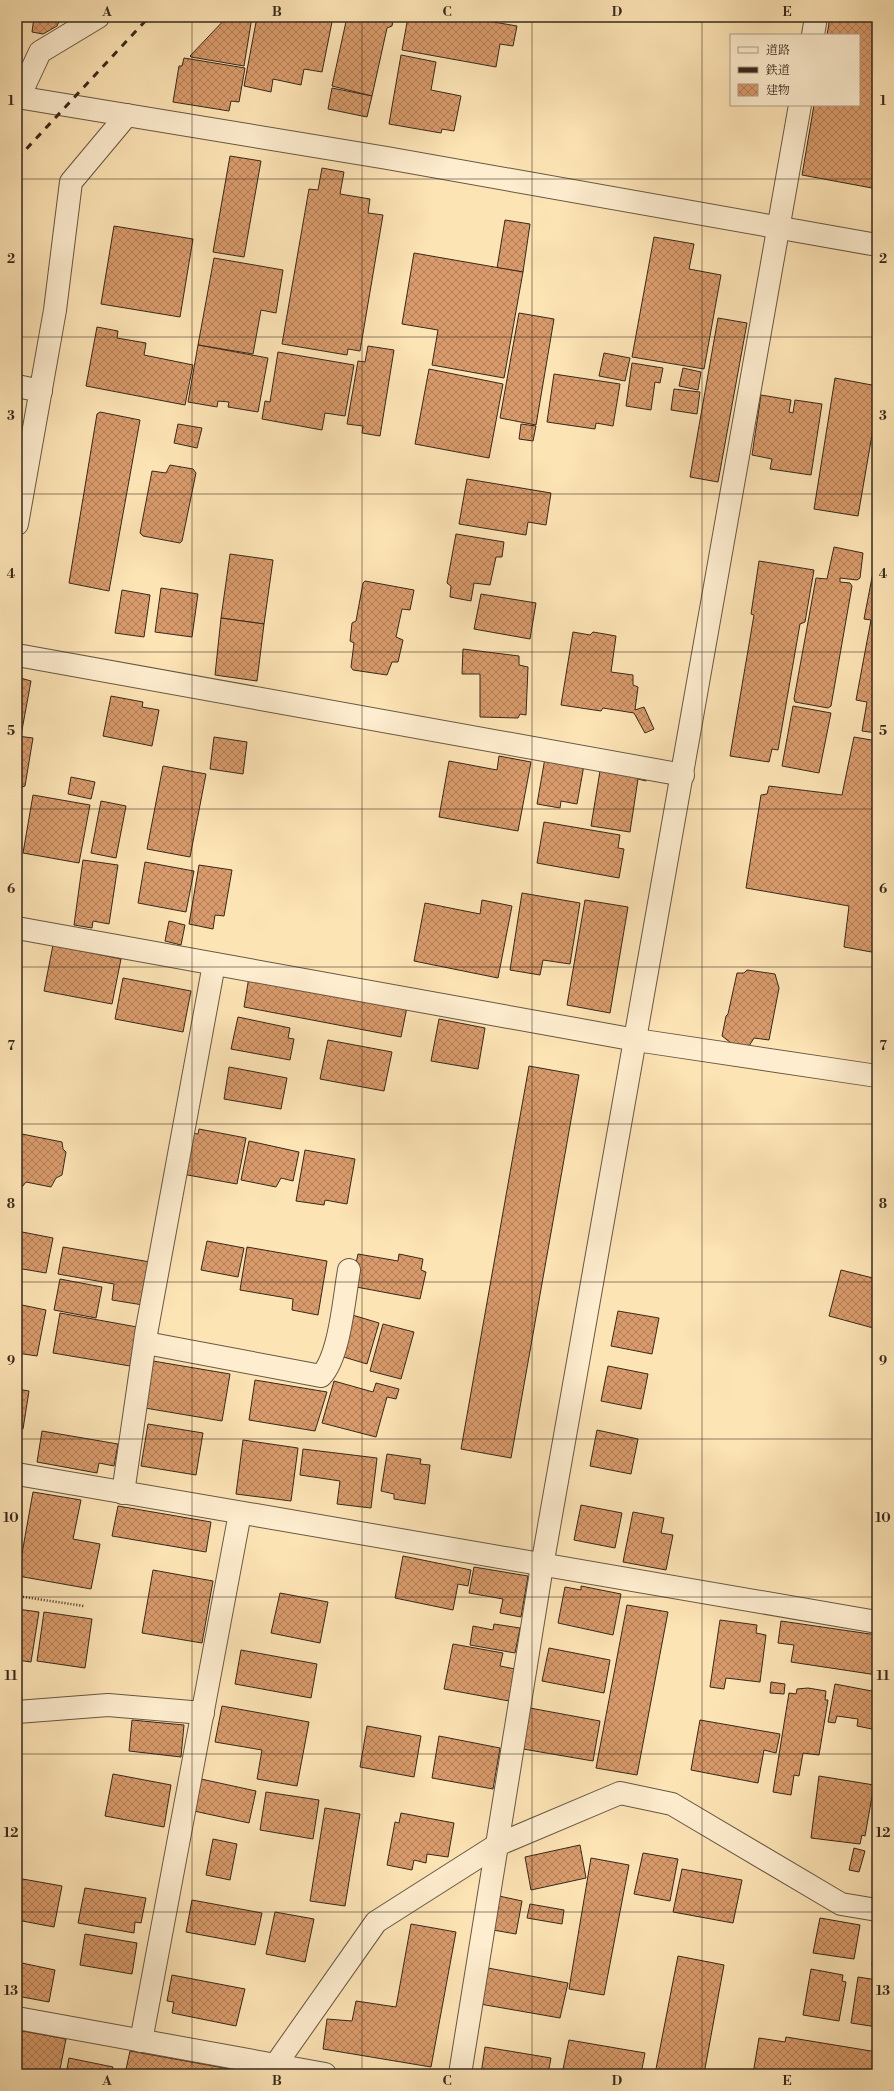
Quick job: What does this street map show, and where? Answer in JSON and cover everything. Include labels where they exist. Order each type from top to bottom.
[{"type":"street","points":[[98,17],[40,52],[18,97],[386,158],[877,245]]},
{"type":"street","points":[[813,34],[816,17]]},
{"type":"street","points":[[460,2074],[542,1566],[800,106]]},
{"type":"street","points":[[17,524],[55,310],[71,182],[127,115]]},
{"type":"street","points":[[17,386],[41,391]]},
{"type":"street","points":[[17,655],[682,775]]},
{"type":"street","points":[[17,928],[636,1040],[877,1076]]},
{"type":"street","points":[[123,1492],[146,1344],[214,964]]},
{"type":"street","points":[[146,1344],[321,1376],[328,1369],[340,1325],[349,1270]]},
{"type":"street","points":[[17,1474],[542,1566],[877,1622]]},
{"type":"street","points":[[141,2041],[240,1513]]},
{"type":"street","points":[[17,1712],[108,1705],[203,1713]]},
{"type":"street","points":[[273,2070],[376,1922],[497,1845],[620,1793],[672,1804],[841,1904],[877,1910]]},
{"type":"street","points":[[17,2018],[141,2041],[273,2070],[325,2074]]},
{"type":"path","points":[[17,1596],[84,1606]]},
{"type":"building","points":[[34,17],[61,17],[57,26],[43,34],[32,32]]},
{"type":"building","points":[[227,17],[252,17],[244,66],[191,57],[190,56]]},
{"type":"building","points":[[257,17],[333,17],[322,72],[304,69],[301,85],[273,79],[271,92],[244,86]]},
{"type":"building","points":[[347,17],[394,17],[392,26],[387,28],[372,96],[332,86]]},
{"type":"building","points":[[408,17],[464,17],[517,26],[513,46],[500,44],[496,67],[402,50]]},
{"type":"building","points":[[830,17],[877,17],[877,160],[872,188],[802,175],[814,106],[860,106],[860,34],[827,34]]},
{"type":"building","points":[[401,55],[436,62],[431,90],[461,96],[454,131],[442,129],[441,133],[389,124]]},
{"type":"building","points":[[184,58],[245,68],[239,102],[231,101],[229,111],[173,102],[179,66],[182,66]]},
{"type":"building","points":[[332,88],[372,96],[367,117],[328,109]]},
{"type":"building","points":[[230,156],[261,161],[244,257],[213,252]]},
{"type":"building","points":[[322,168],[344,172],[340,194],[370,199],[368,213],[383,215],[360,351],[348,349],[347,355],[282,344],[309,189],[318,190]]},
{"type":"building","points":[[505,220],[530,224],[523,272],[497,268]]},
{"type":"building","points":[[114,226],[193,239],[180,317],[101,304]]},
{"type":"building","points":[[654,237],[694,244],[689,269],[721,275],[704,369],[632,357]]},
{"type":"building","points":[[414,253],[523,272],[504,378],[432,365],[438,330],[402,324]]},
{"type":"building","points":[[214,258],[283,270],[276,313],[261,310],[253,354],[198,345]]},
{"type":"building","points":[[519,313],[554,319],[536,425],[500,418]]},
{"type":"building","points":[[718,318],[747,323],[718,482],[690,477]]},
{"type":"building","points":[[97,327],[118,331],[117,338],[146,343],[144,355],[193,365],[185,405],[86,386]]},
{"type":"building","points":[[198,345],[268,358],[258,412],[228,407],[229,402],[218,401],[217,407],[188,402]]},
{"type":"building","points":[[368,346],[394,350],[380,436],[362,433],[363,426],[347,424],[358,361],[365,362]]},
{"type":"building","points":[[278,352],[354,365],[345,416],[325,413],[322,430],[262,419],[265,401],[270,402]]},
{"type":"building","points":[[604,353],[630,358],[625,381],[599,376]]},
{"type":"building","points":[[632,363],[663,368],[660,383],[655,382],[651,410],[626,406]]},
{"type":"building","points":[[683,368],[701,372],[698,390],[679,386]]},
{"type":"building","points":[[429,369],[503,384],[489,458],[415,444]]},
{"type":"building","points":[[554,374],[620,384],[613,426],[596,423],[595,429],[547,422]]},
{"type":"building","points":[[835,378],[877,386],[877,406],[858,516],[814,509]]},
{"type":"building","points":[[674,389],[700,392],[697,414],[671,410]]},
{"type":"building","points":[[761,395],[791,400],[789,412],[793,413],[795,400],[822,404],[811,475],[770,469],[772,459],[752,455]]},
{"type":"building","points":[[100,412],[140,420],[109,591],[69,583],[97,414]]},
{"type":"building","points":[[178,424],[202,428],[197,448],[174,443]]},
{"type":"building","points":[[521,424],[536,426],[533,441],[519,439]]},
{"type":"building","points":[[170,465],[193,469],[196,473],[182,541],[180,543],[143,536],[140,533],[152,471],[166,473]]},
{"type":"building","points":[[467,479],[551,493],[546,525],[528,522],[526,535],[459,524]]},
{"type":"building","points":[[456,534],[504,542],[502,557],[496,557],[490,585],[474,583],[471,601],[450,597],[451,586],[447,583]]},
{"type":"building","points":[[834,547],[863,553],[860,578],[857,580],[840,578],[840,582],[850,583],[852,586],[831,706],[828,708],[795,702],[794,699],[816,578],[827,579]]},
{"type":"building","points":[[230,554],[273,560],[264,624],[221,618]]},
{"type":"building","points":[[759,561],[814,570],[805,622],[800,624],[778,750],[772,749],[769,762],[730,756],[754,615],[751,614]]},
{"type":"building","points":[[875,562],[877,562],[877,733],[862,731],[867,702],[856,700],[871,620],[864,619]]},
{"type":"building","points":[[365,581],[414,590],[410,610],[402,609],[396,637],[403,640],[398,662],[392,662],[387,675],[353,670],[351,667],[354,643],[350,641],[352,623],[356,621],[363,583]]},
{"type":"building","points":[[161,588],[198,594],[192,637],[155,632]]},
{"type":"building","points":[[122,590],[150,595],[144,637],[115,633]]},
{"type":"building","points":[[481,594],[536,603],[530,639],[474,629]]},
{"type":"building","points":[[221,618],[264,624],[257,681],[215,675]]},
{"type":"building","points":[[573,632],[590,635],[593,632],[616,636],[611,672],[633,675],[633,685],[638,687],[635,710],[644,707],[654,729],[645,733],[634,713],[603,708],[601,711],[561,705]]},
{"type":"building","points":[[463,649],[519,656],[519,665],[528,667],[526,715],[520,714],[518,718],[480,717],[480,674],[462,674]]},
{"type":"building","points":[[17,677],[31,681],[22,730],[17,729]]},
{"type":"building","points":[[111,696],[143,702],[142,707],[159,710],[152,746],[103,736]]},
{"type":"building","points":[[793,706],[831,713],[819,773],[782,766]]},
{"type":"building","points":[[17,736],[33,738],[25,786],[20,788],[17,802]]},
{"type":"building","points":[[214,737],[247,742],[243,774],[210,769]]},
{"type":"building","points":[[854,737],[877,741],[877,776],[875,793],[877,795],[877,953],[844,947],[849,906],[746,888],[761,795],[767,794],[769,786],[842,795]]},
{"type":"building","points":[[499,756],[531,762],[518,831],[439,817],[449,761],[497,770]]},
{"type":"building","points":[[545,758],[584,765],[577,804],[561,801],[560,808],[537,804]]},
{"type":"building","points":[[163,766],[206,774],[190,857],[147,849]]},
{"type":"building","points":[[600,771],[647,775],[646,781],[638,779],[630,832],[591,826]]},
{"type":"building","points":[[71,777],[95,782],[91,799],[68,794]]},
{"type":"building","points":[[33,795],[90,805],[79,863],[23,853]]},
{"type":"building","points":[[101,801],[126,806],[116,858],[91,853]]},
{"type":"building","points":[[544,822],[620,835],[618,848],[624,849],[619,878],[537,863]]},
{"type":"building","points":[[83,860],[118,865],[109,924],[93,921],[92,928],[74,925]]},
{"type":"building","points":[[145,862],[194,871],[186,912],[138,903]]},
{"type":"building","points":[[199,865],[232,870],[224,916],[215,915],[213,929],[189,924]]},
{"type":"building","points":[[522,893],[580,903],[570,964],[543,960],[540,975],[510,970]]},
{"type":"building","points":[[482,900],[512,906],[498,978],[414,961],[425,903],[480,914]]},
{"type":"building","points":[[585,900],[628,907],[610,1013],[567,1005]]},
{"type":"building","points":[[169,921],[185,925],[181,945],[165,941]]},
{"type":"building","points":[[53,945],[121,959],[112,1004],[44,991]]},
{"type":"building","points":[[747,970],[775,974],[779,988],[769,1040],[754,1038],[749,1046],[731,1043],[722,1036],[737,973],[744,973]]},
{"type":"building","points":[[249,977],[407,1007],[401,1037],[244,1007]]},
{"type":"building","points":[[123,978],[191,991],[183,1032],[115,1019]]},
{"type":"building","points":[[238,1017],[290,1028],[288,1038],[294,1039],[290,1060],[231,1049]]},
{"type":"building","points":[[439,1019],[485,1028],[478,1069],[431,1061]]},
{"type":"building","points":[[328,1040],[392,1052],[384,1091],[320,1079]]},
{"type":"building","points":[[529,1066],[579,1075],[511,1458],[461,1449]]},
{"type":"building","points":[[229,1067],[287,1078],[281,1109],[224,1099]]},
{"type":"building","points":[[199,1129],[246,1138],[237,1184],[182,1174],[190,1133],[198,1134]]},
{"type":"building","points":[[17,1133],[62,1142],[63,1149],[66,1152],[62,1175],[56,1178],[51,1187],[26,1182],[22,1187],[17,1186]]},
{"type":"building","points":[[249,1141],[299,1152],[293,1181],[281,1178],[276,1187],[241,1180]]},
{"type":"building","points":[[305,1150],[355,1159],[347,1204],[325,1200],[324,1205],[296,1201]]},
{"type":"building","points":[[17,1231],[53,1238],[46,1273],[17,1268]]},
{"type":"building","points":[[207,1241],[244,1248],[238,1277],[201,1270]]},
{"type":"building","points":[[63,1247],[150,1262],[143,1305],[112,1300],[114,1284],[58,1274]]},
{"type":"building","points":[[247,1247],[327,1261],[318,1315],[292,1310],[293,1299],[240,1290]]},
{"type":"building","points":[[358,1254],[398,1261],[399,1254],[423,1259],[421,1270],[426,1272],[420,1299],[351,1286]]},
{"type":"building","points":[[841,1270],[877,1279],[877,1329],[829,1316]]},
{"type":"building","points":[[60,1279],[102,1287],[96,1318],[54,1310]]},
{"type":"building","points":[[17,1304],[46,1310],[37,1356],[17,1353]]},
{"type":"building","points":[[618,1311],[659,1318],[652,1354],[611,1346]]},
{"type":"building","points":[[60,1313],[137,1327],[130,1366],[53,1353]]},
{"type":"building","points":[[349,1314],[379,1323],[367,1364],[337,1355]]},
{"type":"building","points":[[383,1324],[414,1332],[401,1379],[370,1371]]},
{"type":"building","points":[[153,1361],[230,1374],[222,1421],[145,1408]]},
{"type":"building","points":[[608,1366],[648,1374],[641,1409],[601,1401]]},
{"type":"building","points":[[255,1380],[327,1392],[315,1431],[249,1420]]},
{"type":"building","points":[[334,1381],[373,1392],[376,1383],[399,1389],[396,1399],[387,1397],[376,1437],[322,1423]]},
{"type":"building","points":[[17,1389],[29,1391],[23,1429],[17,1428]]},
{"type":"building","points":[[148,1424],[203,1433],[196,1475],[141,1466]]},
{"type":"building","points":[[597,1430],[638,1439],[631,1474],[590,1466]]},
{"type":"building","points":[[42,1431],[118,1444],[114,1466],[99,1463],[97,1473],[37,1462]]},
{"type":"building","points":[[243,1440],[298,1448],[291,1501],[236,1494]]},
{"type":"building","points":[[303,1449],[377,1458],[371,1508],[337,1504],[340,1481],[300,1475]]},
{"type":"building","points":[[387,1454],[421,1459],[420,1464],[430,1465],[425,1504],[394,1499],[394,1494],[381,1491]]},
{"type":"building","points":[[33,1492],[81,1500],[73,1539],[100,1544],[91,1589],[18,1576]]},
{"type":"building","points":[[581,1505],[622,1513],[615,1548],[574,1540]]},
{"type":"building","points":[[118,1506],[211,1522],[206,1552],[112,1536]]},
{"type":"building","points":[[633,1512],[664,1518],[661,1533],[673,1535],[666,1570],[623,1562]]},
{"type":"building","points":[[403,1556],[471,1570],[468,1586],[458,1584],[453,1610],[395,1598]]},
{"type":"building","points":[[474,1567],[528,1576],[521,1617],[500,1613],[503,1599],[469,1593]]},
{"type":"building","points":[[153,1570],[213,1581],[202,1643],[142,1633]]},
{"type":"building","points":[[581,1586],[621,1594],[613,1635],[558,1623],[565,1587],[581,1590]]},
{"type":"building","points":[[280,1593],[328,1602],[320,1643],[271,1633]]},
{"type":"building","points":[[627,1605],[668,1612],[637,1775],[596,1768]]},
{"type":"building","points":[[17,1609],[39,1612],[31,1662],[17,1660]]},
{"type":"building","points":[[44,1612],[92,1619],[85,1668],[37,1661]]},
{"type":"building","points":[[720,1620],[757,1625],[756,1633],[766,1635],[760,1682],[726,1678],[724,1689],[710,1687]]},
{"type":"building","points":[[781,1621],[877,1635],[877,1675],[791,1662],[794,1645],[778,1643]]},
{"type":"building","points":[[494,1624],[520,1628],[515,1653],[470,1645],[473,1626],[493,1630]]},
{"type":"building","points":[[453,1644],[503,1653],[500,1666],[515,1669],[509,1701],[444,1689]]},
{"type":"building","points":[[549,1648],[610,1660],[604,1693],[542,1681]]},
{"type":"building","points":[[241,1650],[317,1664],[311,1698],[235,1684]]},
{"type":"building","points":[[771,1682],[785,1684],[784,1694],[770,1693]]},
{"type":"building","points":[[835,1684],[877,1692],[877,1730],[857,1726],[858,1719],[837,1716],[835,1723],[828,1722]]},
{"type":"building","points":[[808,1688],[826,1691],[825,1700],[828,1700],[819,1755],[803,1753],[799,1776],[794,1775],[791,1795],[773,1792],[789,1693],[796,1694],[797,1689]]},
{"type":"building","points":[[222,1706],[309,1722],[297,1786],[257,1779],[262,1750],[215,1742]]},
{"type":"building","points":[[530,1708],[600,1721],[593,1761],[523,1749]]},
{"type":"building","points":[[132,1720],[184,1725],[181,1757],[129,1751]]},
{"type":"building","points":[[700,1720],[780,1734],[776,1753],[764,1750],[758,1783],[691,1770]]},
{"type":"building","points":[[367,1726],[421,1736],[414,1777],[360,1767]]},
{"type":"building","points":[[439,1736],[500,1748],[493,1789],[432,1778]]},
{"type":"building","points":[[113,1774],[171,1785],[164,1827],[105,1816]]},
{"type":"building","points":[[819,1776],[874,1785],[865,1836],[862,1835],[860,1844],[811,1838]]},
{"type":"building","points":[[201,1779],[256,1791],[249,1823],[194,1811]]},
{"type":"building","points":[[266,1792],[319,1800],[313,1839],[260,1830]]},
{"type":"building","points":[[325,1808],[360,1814],[345,1906],[310,1901]]},
{"type":"building","points":[[401,1813],[454,1823],[448,1857],[427,1854],[426,1863],[414,1860],[412,1870],[387,1865],[395,1822],[399,1823]]},
{"type":"building","points":[[213,1839],[237,1844],[230,1880],[206,1875]]},
{"type":"building","points":[[580,1845],[586,1878],[531,1890],[525,1857]]},
{"type":"building","points":[[854,1848],[865,1851],[859,1872],[849,1870]]},
{"type":"building","points":[[643,1853],[678,1859],[670,1901],[634,1894]]},
{"type":"building","points":[[591,1858],[629,1865],[604,1995],[569,1989]]},
{"type":"building","points":[[682,1869],[742,1880],[733,1923],[673,1912]]},
{"type":"building","points":[[17,1878],[62,1886],[54,1927],[17,1920]]},
{"type":"building","points":[[85,1888],[146,1898],[141,1923],[135,1922],[134,1933],[78,1923]]},
{"type":"building","points":[[499,1896],[522,1901],[516,1934],[493,1930]]},
{"type":"building","points":[[192,1900],[262,1913],[255,1945],[186,1932]]},
{"type":"building","points":[[530,1904],[564,1910],[562,1924],[527,1918]]},
{"type":"building","points":[[275,1912],[314,1919],[305,1962],[266,1954]]},
{"type":"building","points":[[820,1918],[860,1925],[854,1959],[813,1953]]},
{"type":"building","points":[[411,1924],[456,1932],[431,2067],[323,2049],[327,2019],[352,2021],[356,2001],[396,2007]]},
{"type":"building","points":[[877,1931],[877,1966],[872,1965]]},
{"type":"building","points":[[85,1934],[137,1943],[132,1974],[80,1965]]},
{"type":"building","points":[[678,1956],[724,1965],[704,2074],[655,2074]]},
{"type":"building","points":[[17,1962],[55,1970],[49,2002],[17,1996]]},
{"type":"building","points":[[488,1968],[568,1983],[560,2018],[480,2004]]},
{"type":"building","points":[[811,1969],[843,1975],[842,1981],[846,1982],[839,2021],[803,2015]]},
{"type":"building","points":[[172,1975],[245,1989],[236,2026],[172,2013],[174,2002],[167,2001]]},
{"type":"building","points":[[858,1977],[877,1980],[877,2027],[851,2023]]},
{"type":"building","points":[[17,2030],[66,2039],[59,2074],[17,2074]]},
{"type":"building","points":[[786,2037],[877,2052],[877,2074],[753,2074],[759,2038],[785,2042]]},
{"type":"building","points":[[569,2040],[645,2053],[641,2074],[562,2074]]},
{"type":"building","points":[[485,2047],[551,2058],[548,2074],[481,2074]]},
{"type":"building","points":[[130,2051],[230,2069],[229,2074],[125,2074]]},
{"type":"building","points":[[69,2058],[113,2067],[111,2074],[66,2074]]},
{"type":"railway","points":[[17,159],[149,17]]}]
